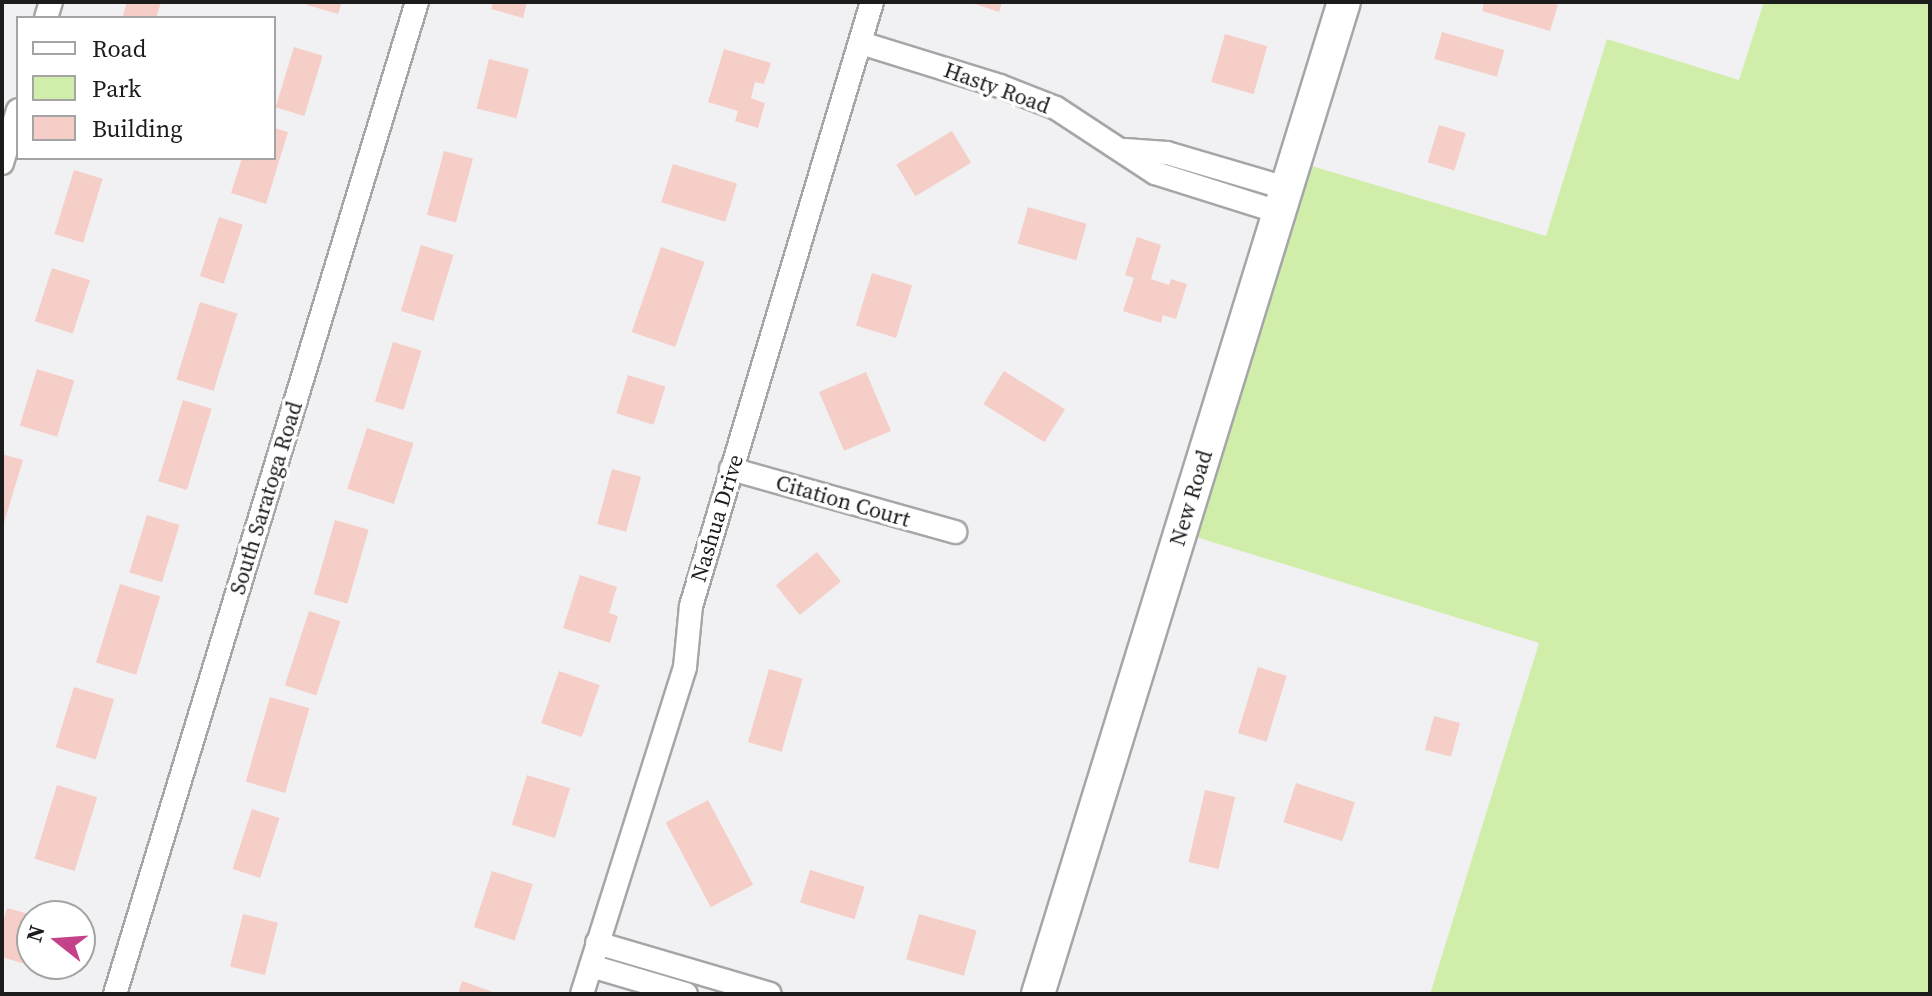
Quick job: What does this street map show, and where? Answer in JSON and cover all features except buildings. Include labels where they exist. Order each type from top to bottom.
[{"type":"street","name":"South Saratoga Road","points":[[115,994],[417,2]]},
{"type":"street","name":"Nashua Drive","points":[[582,994],[685,667],[691,606],[872,2]]},
{"type":"street","name":"New Road","points":[[1038,994],[1344,2]]},
{"type":"street","name":"Hasty Road","points":[[861,43],[1000,86],[1056,108],[1125,150],[1167,153],[1283,200]]},
{"type":"street","points":[[2,163],[16,117]]},
{"type":"street","name":"Citation Court","points":[[731,469],[955,532]]},
{"type":"street","points":[[597,943],[736,989],[770,994]]},
{"type":"street","points":[[591,966],[686,994]]},
{"type":"green space","points":[[1764,2],[1930,2],[1930,994],[1430,994],[1539,643],[1180,532],[1295,161],[1546,236],[1607,39],[1739,80]]}]
